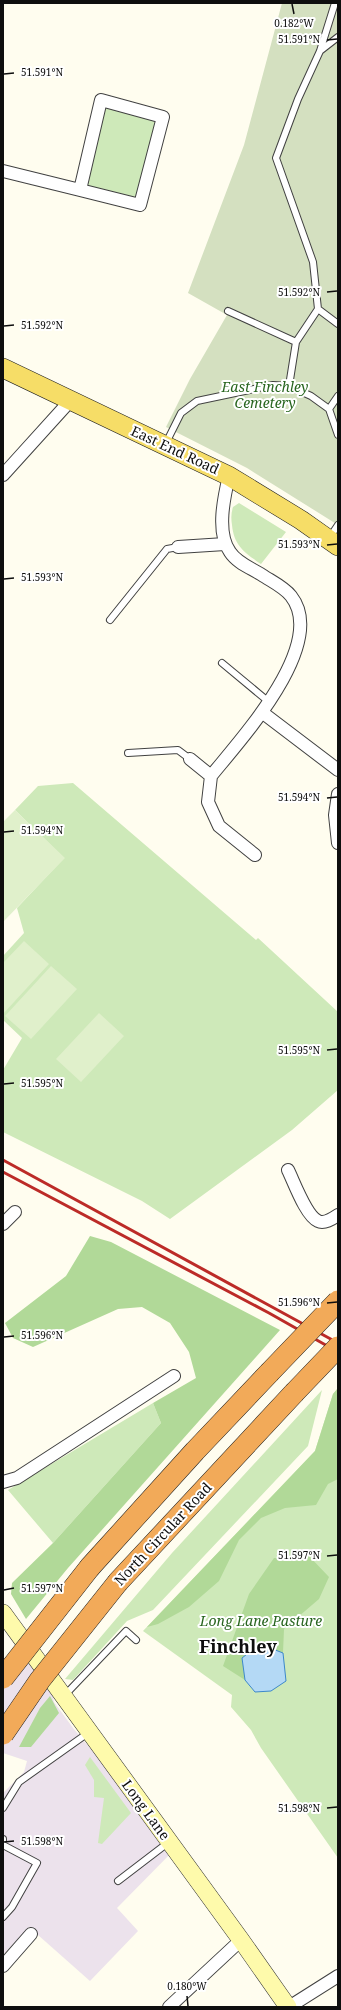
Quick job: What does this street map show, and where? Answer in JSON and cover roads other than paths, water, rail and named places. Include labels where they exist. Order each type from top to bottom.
[{"type":"highway","points":[[3,1678],[21,1653],[90,1567],[195,1451],[338,1301]]},
{"type":"highway","name":"North Circular Road","points":[[3,1734],[40,1680],[118,1582],[338,1347]]},
{"type":"main road","name":"East End Road","points":[[3,368],[229,476],[301,520],[335,537]]},
{"type":"street","points":[[3,171],[140,205],[162,116],[101,100],[80,190]]},
{"type":"street","points":[[3,475],[70,401]]},
{"type":"street","points":[[229,476],[221,513],[225,544],[229,552],[237,560],[279,586],[291,597],[300,620],[301,630],[297,650],[269,702],[262,713],[211,776],[208,802],[219,826],[255,855]]},
{"type":"street","points":[[178,547],[225,544]]},
{"type":"street","points":[[262,713],[338,770]]},
{"type":"street","points":[[190,759],[211,776]]},
{"type":"street","points":[[338,794],[335,815],[338,843]]},
{"type":"street","points":[[288,1170],[309,1213],[317,1221],[324,1221],[338,1215]]},
{"type":"street","points":[[3,1224],[15,1212]]},
{"type":"street","points":[[3,1482],[16,1478],[174,1376]]},
{"type":"street","name":"Long Lane","points":[[3,1613],[242,1940],[289,2007]]},
{"type":"street","points":[[3,1966],[30,1934]]},
{"type":"street","points":[[169,2007],[242,1940]]},
{"type":"street","points":[[289,2007],[338,1976]]},
{"type":"lane","points":[[290,386],[296,342],[318,309],[313,262],[276,158],[298,99],[320,51],[335,3]]},
{"type":"lane","points":[[320,51],[338,38]]},
{"type":"lane","points":[[318,309],[338,324]]},
{"type":"lane","points":[[228,310],[296,342]]},
{"type":"lane","points":[[165,445],[181,413],[196,401],[273,385],[290,386],[311,396],[329,409],[338,435]]},
{"type":"lane","points":[[329,409],[338,396]]},
{"type":"lane","points":[[110,620],[167,549],[178,547]]},
{"type":"lane","points":[[222,663],[269,702]]},
{"type":"lane","points":[[128,753],[178,750],[190,759]]},
{"type":"lane","points":[[64,1696],[126,1632],[136,1640]]},
{"type":"lane","points":[[3,1808],[19,1782],[90,1732]]},
{"type":"lane","points":[[118,1881],[170,1842]]},
{"type":"lane","points":[[3,1845],[37,1863],[12,1907],[3,1917]]},
{"type":"water","points":[[260,1644],[283,1653],[286,1681],[271,1691],[255,1692],[245,1680],[242,1658]]},
{"type":"railway","points":[[3,1160],[338,1343]]},
{"type":"railway","points":[[3,1172],[269,1313],[338,1352]]},
{"type":"district","name":"Finchley","points":[[238,1647]]},
{"type":"park label","name":"East Finchley Cemetery","points":[[265,396]]},
{"type":"park label","name":"Long Lane Pasture","points":[[261,1621]]}]
